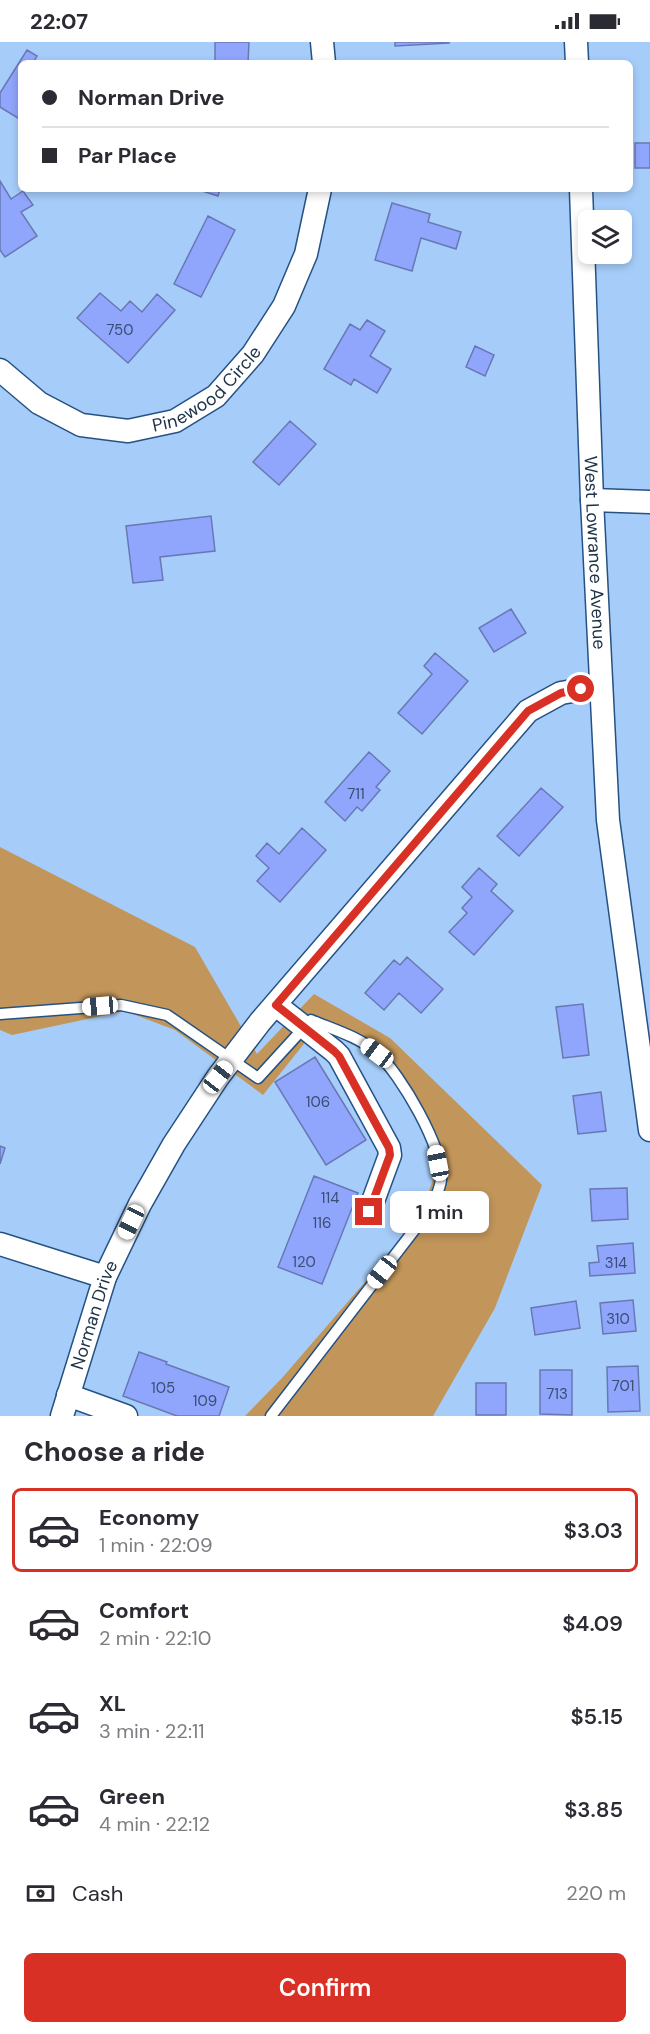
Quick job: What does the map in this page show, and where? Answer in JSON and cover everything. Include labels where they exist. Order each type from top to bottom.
[{"type":"street","points":[[322,42],[324,60]]},
{"type":"street","points":[[576,42],[577,60]]},
{"type":"street","name":"Pinewood Circle","points":[[0,370],[39,403],[81,425],[129,431],[175,421],[216,396],[253,354],[284,306],[306,254],[319,192]]},
{"type":"street","name":"West Lowrance Avenue","points":[[581,192],[592,500],[608,820],[650,1130]]},
{"type":"street","points":[[592,500],[650,501]]},
{"type":"street","name":"Norman Drive","points":[[65,1405],[105,1277],[140,1204],[168,1154],[218,1077],[276,1005],[528,711],[561,693],[602,686]]},
{"type":"street","points":[[276,1005],[339,1056],[389,1148],[390,1155],[369,1212]]},
{"type":"street","points":[[0,1244],[105,1277]]},
{"type":"street","points":[[65,1405],[126,1416]]},
{"type":"lane","points":[[0,1014],[121,1005],[167,1015],[258,1078],[311,1020],[367,1045],[387,1063],[413,1099],[435,1147],[441,1179],[432,1207],[271,1416]]},
{"type":"shaded area","points":[[0,847],[195,947],[257,1054],[314,994],[390,1038],[542,1185],[495,1308],[433,1416],[245,1416],[282,1378],[421,1217],[436,1169],[428,1137],[380,1051],[319,1025],[263,1095],[175,1030],[125,1011],[12,1035],[0,1030]]},
{"type":"building","points":[[215,42],[249,42],[248,60],[215,60]]},
{"type":"building","points":[[395,42],[449,42],[449,43],[395,46]]},
{"type":"building","points":[[27,50],[37,56],[35,60],[21,60]]},
{"type":"building","points":[[18,64],[18,118],[0,107],[0,93]]},
{"type":"building","points":[[635,143],[650,143],[650,168],[635,168]]},
{"type":"building","points":[[0,181],[11,199],[24,192],[33,205],[21,212],[37,236],[5,257],[0,250]]},
{"type":"building","points":[[205,192],[219,192],[218,196]]},
{"type":"building","points":[[392,203],[430,214],[428,222],[461,232],[456,249],[421,238],[412,271],[375,260]]},
{"type":"building","points":[[208,216],[235,230],[201,297],[174,284]]},
{"type":"building","points":[[100,293],[121,311],[130,301],[142,312],[157,294],[175,310],[128,363],[77,318]]},
{"type":"building","points":[[367,320],[385,331],[370,356],[391,369],[377,393],[354,379],[351,385],[324,369],[350,324],[360,330]]},
{"type":"building","points":[[475,346],[494,355],[485,376],[466,367]]},
{"type":"building","points":[[290,421],[316,444],[279,485],[253,462]]},
{"type":"building","points":[[211,516],[215,551],[160,557],[163,580],[133,583],[126,526]]},
{"type":"building","points":[[511,609],[526,633],[494,652],[479,628]]},
{"type":"building","points":[[435,653],[468,681],[422,734],[398,713],[432,674],[424,666]]},
{"type":"building","points":[[369,752],[390,771],[376,787],[380,790],[362,811],[357,807],[345,821],[325,802]]},
{"type":"building","points":[[541,788],[563,807],[519,856],[497,836]]},
{"type":"building","points":[[302,828],[326,850],[280,902],[257,881],[269,868],[256,856],[267,843],[279,854]]},
{"type":"building","points":[[479,868],[497,884],[491,891],[513,911],[474,955],[449,932],[467,913],[462,908],[472,897],[462,887]]},
{"type":"building","points":[[407,957],[443,989],[421,1013],[399,993],[384,1010],[365,993],[394,960],[400,965]]},
{"type":"building","points":[[583,1004],[589,1055],[563,1058],[556,1007]]},
{"type":"building","points":[[315,1057],[366,1140],[326,1165],[275,1082]]},
{"type":"building","points":[[601,1092],[606,1131],[578,1134],[573,1096]]},
{"type":"building","points":[[0,1146],[5,1148],[0,1164]]},
{"type":"building","points":[[314,1176],[358,1193],[322,1284],[278,1267]]},
{"type":"building","points":[[627,1188],[628,1219],[592,1221],[590,1189]]},
{"type":"building","points":[[633,1243],[635,1273],[590,1276],[589,1263],[599,1262],[597,1246]]},
{"type":"building","points":[[633,1300],[636,1331],[603,1334],[600,1303]]},
{"type":"building","points":[[576,1301],[580,1328],[535,1335],[531,1308]]},
{"type":"building","points":[[139,1352],[229,1387],[219,1416],[177,1416],[123,1396]]},
{"type":"building","points":[[638,1366],[640,1411],[608,1412],[607,1367]]},
{"type":"building","points":[[540,1370],[572,1370],[572,1415],[540,1414]]},
{"type":"building","points":[[476,1383],[506,1383],[506,1415],[476,1415]]},
{"type":"route","points":[[369,1212],[390,1155],[389,1148],[339,1056],[276,1005],[528,711],[561,693],[581,689]]}]
